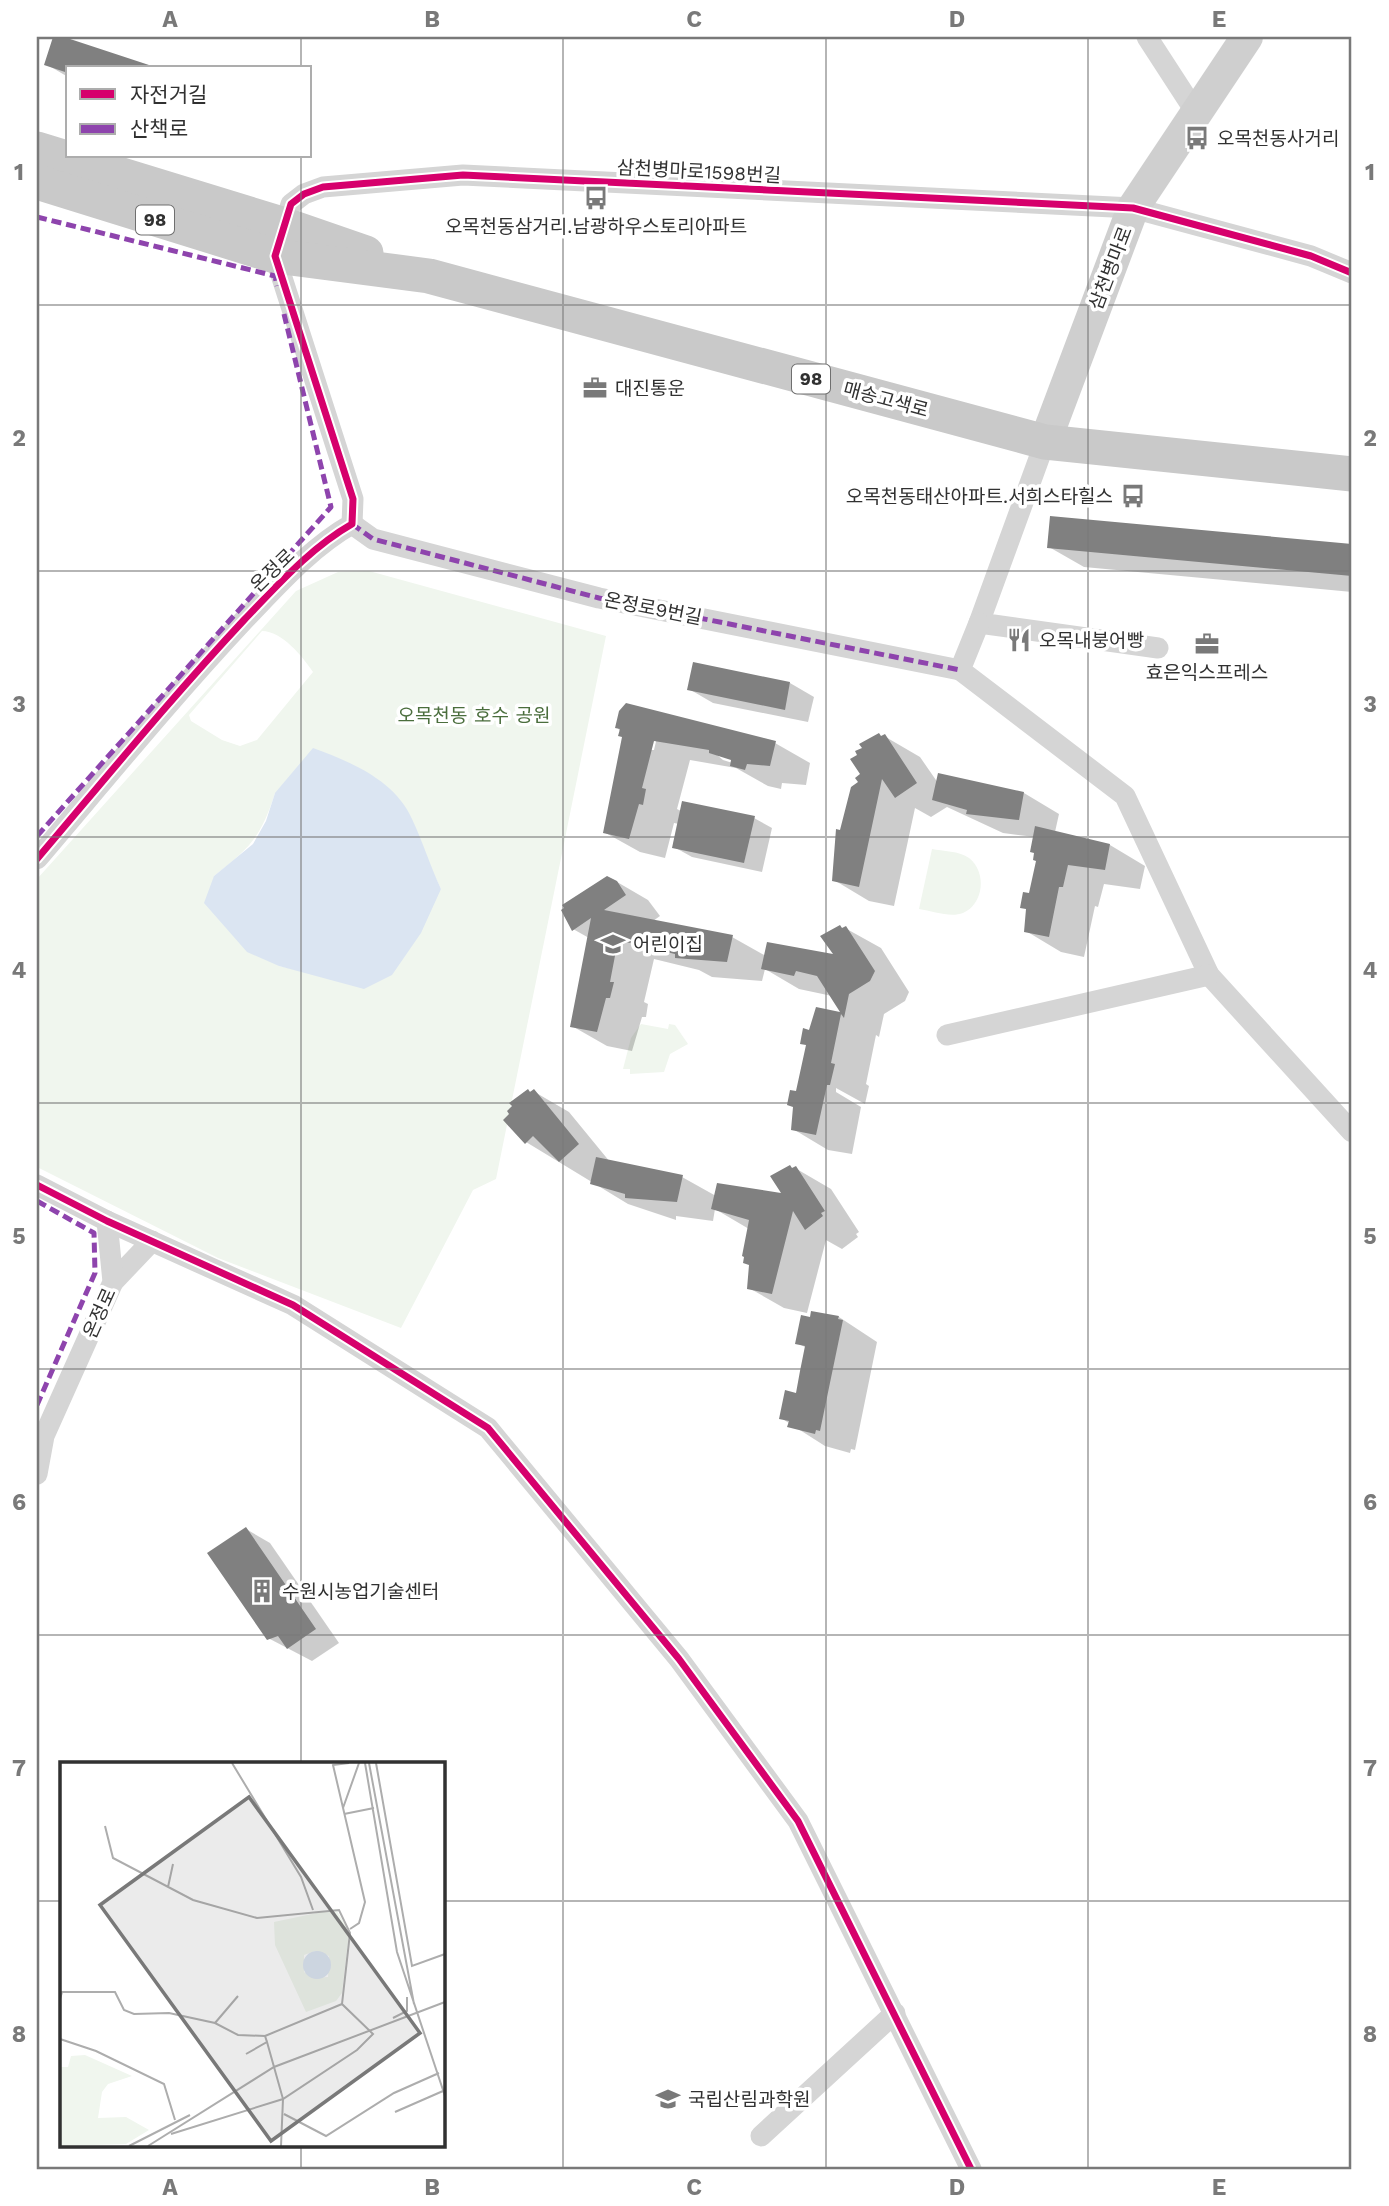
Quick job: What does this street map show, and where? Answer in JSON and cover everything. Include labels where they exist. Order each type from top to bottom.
[{"type":"main road","name":"매송고색로","points":[[37,149],[280,240]]},
{"type":"main road","name":"매송고색로","points":[[37,182],[119,209],[280,240],[429,276],[1045,442],[1352,474]]},
{"type":"street","points":[[1147,37],[1195,111]]},
{"type":"street","name":"삼천병마로","points":[[1045,442],[1133,208],[1195,111],[1247,37]]},
{"type":"street","name":"삼천병마로1598번길","points":[[280,240],[291,204],[304,194],[323,187],[463,175],[1133,208],[1311,256],[1352,273]]},
{"type":"street","points":[[37,201],[119,209]]},
{"type":"street","points":[[280,240],[354,499],[352,524]]},
{"type":"street","points":[[1045,442],[960,670],[1125,796],[1209,975],[1352,1132]]},
{"type":"street","name":"온정로9번길","points":[[352,524],[373,539],[599,598],[960,670]]},
{"type":"street","name":"온정로","points":[[37,859],[221,645],[287,576],[335,534],[352,524]]},
{"type":"street","points":[[979,622],[1157,648]]},
{"type":"street","points":[[947,1035],[1209,975]]},
{"type":"street","points":[[37,1185],[107,1221],[293,1305],[488,1429],[679,1659],[798,1821],[971,2169]]},
{"type":"street","name":"온정로","points":[[37,1474],[44,1436],[113,1282],[107,1221]]},
{"type":"street","points":[[113,1282],[152,1241]]},
{"type":"street","points":[[761,2136],[895,2013]]},
{"type":"green space","name":"오목천동 호수 공원","points":[[369,571],[606,636],[496,1179],[473,1190],[401,1328],[218,1258],[37,1167],[37,879],[296,591],[338,572]],"holes":[[[262,631],[270,632],[284,640],[298,652],[313,672],[257,740],[240,746],[222,740],[191,721],[189,715]],[[275,793],[429,864],[441,889],[316,974],[279,966],[214,876],[253,840],[265,821]]]},
{"type":"green space","points":[[932,849],[965,856],[979,871],[979,895],[970,909],[963,913],[947,914],[919,909]]},
{"type":"green space","points":[[641,1024],[668,1029],[669,1024],[675,1025],[688,1044],[670,1054],[664,1072],[630,1074],[630,1069],[623,1069],[631,1038]]},
{"type":"shaded area","points":[[313,748],[356,766],[394,793],[412,819],[441,889],[421,933],[392,975],[364,989],[279,966],[247,952],[204,903],[214,876],[253,844],[266,821],[275,793]]},
{"type":"building","points":[[53,37],[64,37],[149,66],[66,66],[66,72],[44,65]]},
{"type":"building","points":[[1050,516],[1352,544],[1352,576],[1047,548]]},
{"type":"building","points":[[693,662],[790,682],[785,710],[687,690]]},
{"type":"building","points":[[626,703],[776,741],[770,766],[747,764],[745,770],[730,766],[731,760],[709,753],[709,750],[654,741],[642,788],[646,789],[643,805],[639,804],[629,839],[603,833],[622,737],[618,736],[620,729],[615,728],[619,711]]},
{"type":"building","points":[[879,733],[881,736],[885,734],[917,783],[895,798],[882,779],[859,887],[832,881],[836,829],[840,830],[851,787],[858,782],[855,778],[860,774],[850,759],[857,755],[855,751],[862,748],[859,744]]},
{"type":"building","points":[[938,773],[1024,792],[1019,820],[966,814],[967,810],[932,800]]},
{"type":"building","points":[[682,801],[755,816],[744,863],[672,848]]},
{"type":"building","points":[[1035,826],[1110,844],[1105,870],[1068,865],[1063,887],[1059,887],[1049,937],[1024,932],[1026,909],[1020,908],[1023,892],[1029,893],[1036,861],[1033,860],[1034,853],[1030,852]]},
{"type":"building","points":[[607,876],[617,881],[626,895],[604,910],[733,935],[727,962],[675,958],[675,954],[618,940],[610,982],[614,982],[610,998],[606,998],[597,1032],[570,1027],[591,918],[572,931],[561,910],[564,908],[562,905]]},
{"type":"building","points":[[840,925],[842,928],[846,926],[875,971],[870,981],[849,994],[844,1018],[841,1014],[831,1063],[835,1064],[830,1085],[827,1085],[816,1135],[791,1130],[793,1107],[787,1105],[790,1090],[796,1091],[806,1045],[800,1044],[803,1028],[809,1030],[816,1007],[840,1012],[817,976],[796,971],[794,976],[761,969],[767,942],[833,954],[820,936]]},
{"type":"building","points":[[528,1089],[530,1092],[534,1089],[579,1144],[559,1162],[533,1136],[525,1144],[503,1120],[512,1106],[509,1103]]},
{"type":"building","points":[[596,1157],[683,1175],[677,1202],[625,1198],[625,1194],[590,1184]]},
{"type":"building","points":[[790,1165],[792,1168],[796,1166],[825,1211],[821,1213],[823,1216],[805,1230],[793,1211],[772,1294],[747,1289],[749,1265],[743,1263],[742,1256],[749,1220],[711,1209],[717,1183],[781,1193],[770,1176]]},
{"type":"building","points":[[811,1311],[839,1316],[838,1319],[843,1320],[820,1431],[816,1430],[815,1434],[787,1427],[789,1421],[779,1419],[785,1390],[796,1393],[805,1346],[795,1344],[801,1315],[810,1317]]},
{"type":"building","name":"수원시농업기술센터","points":[[246,1527],[316,1629],[287,1649],[278,1636],[267,1640],[207,1553]]},
{"type":"marked path","points":[[37,217],[275,276],[277,286]]},
{"type":"marked path","points":[[37,836],[331,507],[284,314]]},
{"type":"marked path","points":[[352,524],[373,539],[599,598],[960,670]]},
{"type":"marked path","points":[[37,1201],[94,1233],[95,1273],[37,1405]]},
{"type":"cycle path","points":[[37,859],[165,708],[244,620],[308,556],[352,524],[353,499],[275,256],[291,204],[304,194],[323,187],[463,175],[1133,208],[1311,256],[1352,273]]},
{"type":"cycle path","points":[[37,1185],[107,1221],[293,1305],[488,1428],[679,1659],[798,1821],[971,2169]]},
{"type":"place","name":"오목천동사거리","points":[[1197,138]]},
{"type":"place","name":"오목천동삼거리.남광하우스토리아파트","points":[[596,198]]},
{"type":"place","name":"대진통운","points":[[595,388]]},
{"type":"place","name":"오목천동태산아파트.서희스타힐스","points":[[1133,496]]},
{"type":"place","name":"오목내붕어빵","points":[[1019,640]]},
{"type":"place","name":"효은익스프레스","points":[[1207,644]]},
{"type":"place","name":"어린이집","points":[[613,944]]},
{"type":"place","name":"수원시농업기술센터","points":[[262,1591]]},
{"type":"place","name":"국립산림과학원","points":[[668,2099]]}]
